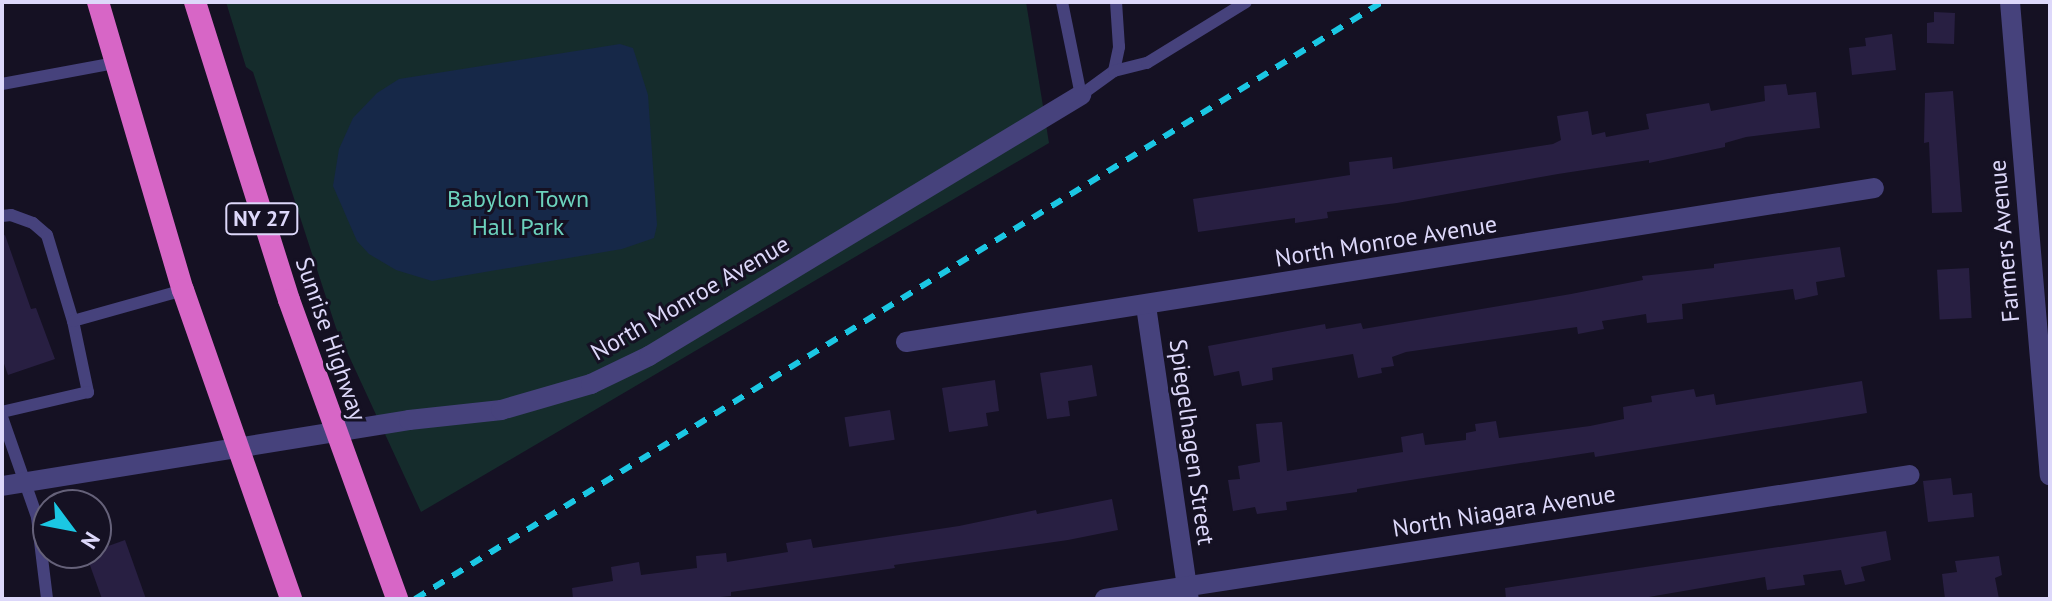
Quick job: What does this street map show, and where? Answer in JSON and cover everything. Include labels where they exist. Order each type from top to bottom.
[{"type":"highway","points":[[98,2],[183,290],[291,599]]},
{"type":"highway","name":"Sunrise Highway","points":[[195,2],[260,212],[397,599]]},
{"type":"street","name":"Farmers Avenue","points":[[2010,2],[2050,475]]},
{"type":"street","name":"North Monroe Avenue","points":[[12,485],[532,404],[619,372],[1081,95]]},
{"type":"street","name":"North Monroe Avenue","points":[[906,342],[1874,188]]},
{"type":"street","name":"Spiegelhagen Street","points":[[1146,306],[1188,592]]},
{"type":"street","name":"North Niagara Avenue","points":[[1105,599],[1188,592],[1910,475]]},
{"type":"lane","points":[[1062,2],[1081,95],[1114,71],[1147,63],[1246,2]]},
{"type":"lane","points":[[1114,71],[1119,47],[1116,2]]},
{"type":"lane","points":[[2,84],[114,63]]},
{"type":"lane","points":[[2,216],[11,215],[33,223],[47,235],[73,321],[88,392],[2,415],[12,485],[37,517],[47,599]]},
{"type":"lane","points":[[73,321],[183,290]]},
{"type":"green space","name":"Babylon Town Hall Park","points":[[226,2],[1026,2],[1049,143],[421,512],[336,328],[253,72],[246,67]]},
{"type":"water","points":[[620,44],[633,48],[648,95],[657,225],[654,238],[622,249],[432,281],[396,270],[369,254],[357,241],[333,186],[339,149],[353,118],[377,93],[399,79]]},
{"type":"building","points":[[1934,12],[1955,13],[1954,44],[1927,43],[1927,23],[1934,22]]},
{"type":"building","points":[[1892,34],[1896,70],[1852,75],[1849,48],[1866,46],[1865,38]]},
{"type":"building","points":[[1786,84],[1788,95],[1816,92],[1820,128],[1746,137],[1725,143],[1725,147],[1649,163],[1649,160],[1327,212],[1328,218],[1295,223],[1295,218],[1198,232],[1193,199],[1350,175],[1349,162],[1392,157],[1393,169],[1553,144],[1561,140],[1557,116],[1588,111],[1592,135],[1605,132],[1606,137],[1649,129],[1646,114],[1709,103],[1711,111],[1765,101],[1764,86]]},
{"type":"building","points":[[1953,91],[1962,212],[1932,213],[1929,142],[1924,143],[1925,93]]},
{"type":"building","points":[[5,235],[31,309],[36,308],[55,359],[8,375],[2,358],[2,236]]},
{"type":"building","points":[[1840,247],[1845,277],[1816,282],[1818,295],[1795,300],[1793,289],[1682,304],[1683,319],[1647,323],[1646,314],[1602,321],[1604,329],[1578,334],[1577,327],[1406,352],[1392,357],[1394,366],[1381,368],[1382,373],[1358,378],[1353,354],[1272,368],[1273,380],[1242,386],[1239,371],[1214,376],[1208,346],[1325,324],[1326,329],[1361,323],[1363,329],[1571,294],[1643,280],[1642,276],[1714,268],[1714,264]]},
{"type":"building","points":[[1969,268],[1972,318],[1940,320],[1937,270]]},
{"type":"building","points":[[1092,365],[1097,396],[1068,401],[1070,416],[1047,419],[1040,373]]},
{"type":"building","points":[[995,380],[999,411],[986,413],[988,426],[949,432],[942,388]]},
{"type":"building","points":[[1862,381],[1867,413],[1595,457],[1594,452],[1357,489],[1357,492],[1286,502],[1287,510],[1257,514],[1255,507],[1233,511],[1228,480],[1240,479],[1238,466],[1260,462],[1256,424],[1282,422],[1287,471],[1403,452],[1401,437],[1423,433],[1425,445],[1466,440],[1466,433],[1476,431],[1475,424],[1496,421],[1499,438],[1590,426],[1624,419],[1623,407],[1652,402],[1651,396],[1694,389],[1696,397],[1714,394],[1716,405]]},
{"type":"building","points":[[890,410],[895,440],[849,447],[845,417]]},
{"type":"building","points":[[1951,478],[1953,495],[1972,493],[1974,517],[1928,522],[1923,481]]},
{"type":"building","points":[[1112,499],[1118,530],[1068,540],[731,592],[731,596],[700,599],[573,599],[572,588],[613,581],[611,567],[639,562],[641,575],[697,568],[696,556],[726,553],[727,562],[788,552],[786,543],[811,539],[813,548],[959,526],[1036,510],[1037,514]]},
{"type":"building","points":[[1886,531],[1891,560],[1861,567],[1865,581],[1845,585],[1841,570],[1803,575],[1805,585],[1767,590],[1765,577],[1637,599],[1506,599],[1505,588]]},
{"type":"building","points":[[125,540],[146,599],[102,599],[91,569],[112,569],[112,545]]},
{"type":"building","points":[[1999,556],[2002,575],[1995,578],[1999,599],[1945,599],[1942,574],[1957,572],[1955,561]]},
{"type":"railway","points":[[415,599],[1382,2]]}]
